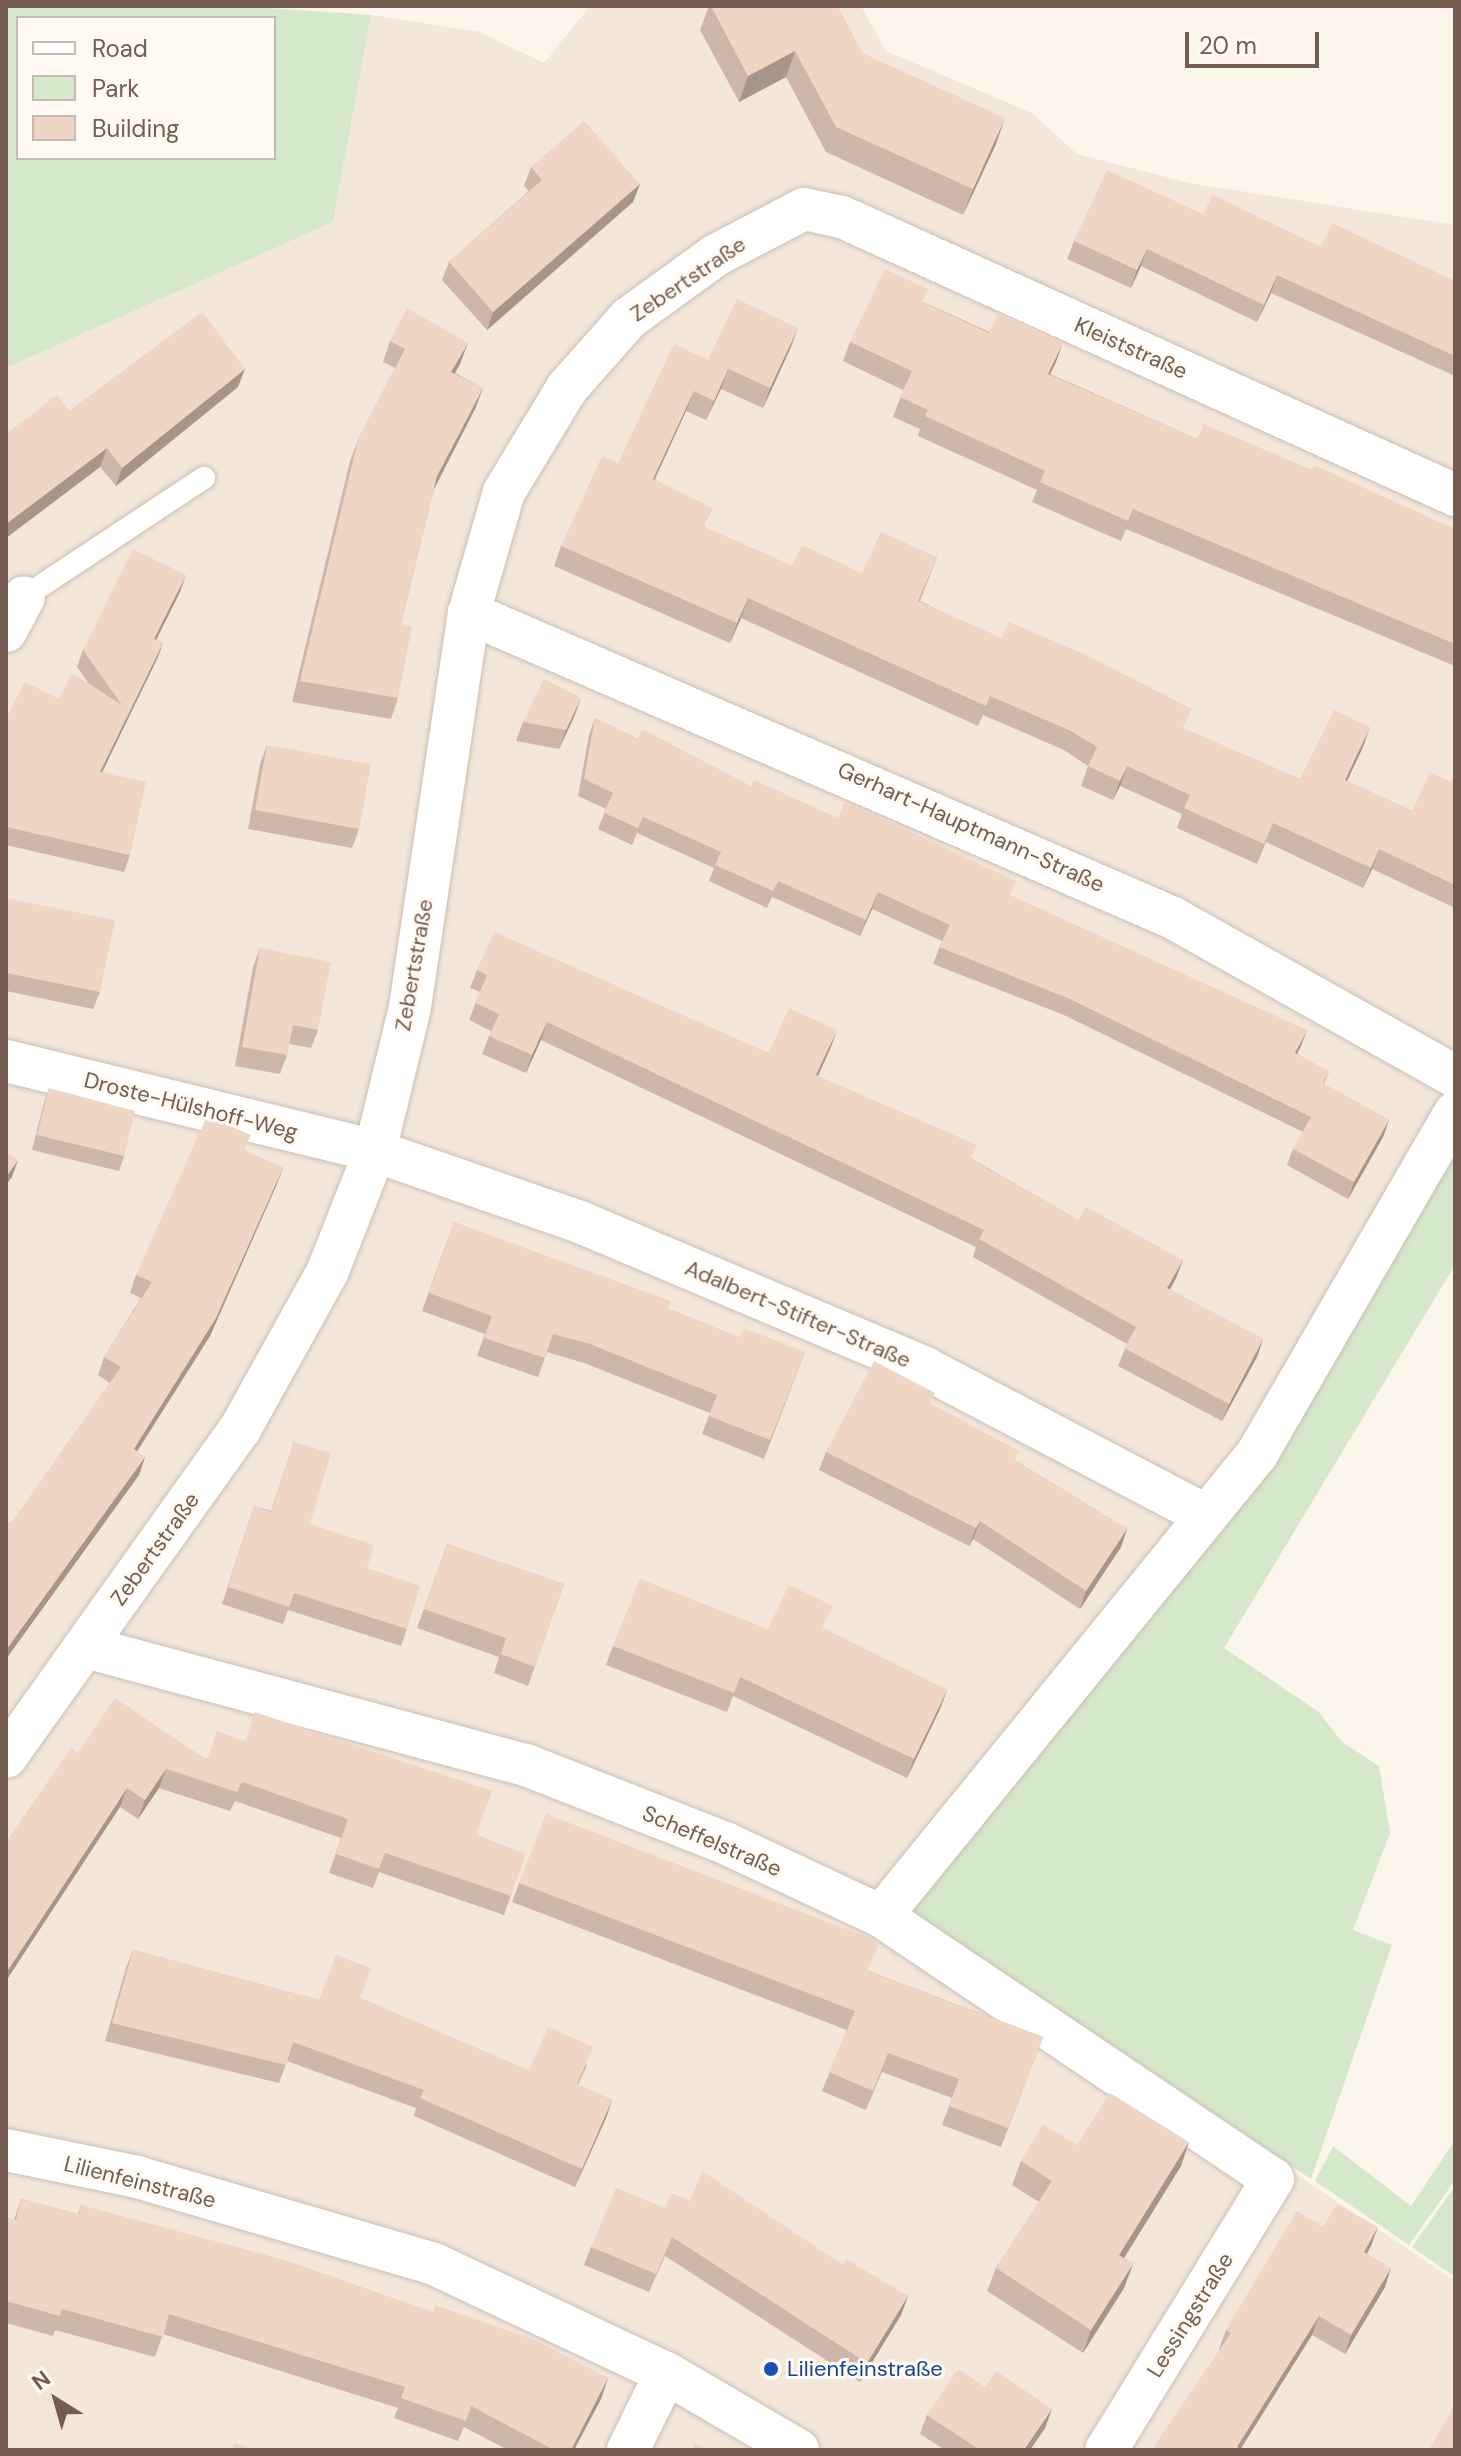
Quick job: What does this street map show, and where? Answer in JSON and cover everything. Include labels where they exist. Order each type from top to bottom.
[{"type":"street","name":"Kleiststraße","points":[[804,209],[842,217],[1455,495]]},
{"type":"street","name":"Zebertstraße","points":[[6,1757],[240,1429],[327,1273],[375,1151],[410,1007],[469,613],[504,492],[567,388],[629,318],[716,255],[804,209]]},
{"type":"street","name":"Gerhart-Hauptmann-Straße","points":[[469,613],[1173,918],[1455,1076]]},
{"type":"street","name":"Droste-Hülshoff-Weg","points":[[6,1061],[375,1151]]},
{"type":"street","points":[[881,1916],[1257,1454],[1455,1113]]},
{"type":"street","name":"Adalbert-Stifter-Straße","points":[[375,1151],[580,1222],[925,1368],[1205,1515]]},
{"type":"street","name":"Scheffelstraße","points":[[85,1647],[526,1765],[725,1843],[881,1916],[1273,2179]]},
{"type":"street","name":"Lilienfeinstraße","points":[[6,2150],[137,2177],[434,2264],[666,2373],[798,2450]]},
{"type":"street","name":"Lessingstraße","points":[[1106,2450],[1273,2179]]},
{"type":"street","points":[[628,2450],[666,2373]]},
{"type":"lane","points":[[15,614],[204,478]]},
{"type":"shaded area","points":[[590,6],[861,6],[886,51],[1032,113],[1077,154],[1189,183],[1455,225],[1455,1073],[1274,1407],[889,1900],[1455,2281],[1455,2450],[6,2450],[6,368],[333,222],[371,15],[480,32],[544,63]]},
{"type":"green space","points":[[6,6],[238,6],[371,15],[333,222],[6,368]]},
{"type":"green space","points":[[1446,1151],[1455,1155],[1455,1265],[1224,1648],[1319,1712],[1342,1742],[1379,1766],[1390,1833],[1353,1930],[1392,1945],[1311,2179],[899,1902],[1263,1457]]},
{"type":"green space","points":[[1455,2140],[1455,2180],[1409,2245],[1315,2181],[1333,2146],[1411,2206]]},
{"type":"green space","points":[[1455,2186],[1455,2277],[1412,2247]]},
{"type":"building","points":[[711,6],[837,6],[862,53],[1005,118],[973,189],[836,127],[795,51],[748,76]]},
{"type":"building","points":[[584,121],[640,184],[493,312],[449,262],[542,180],[531,167]]},
{"type":"building","points":[[1107,170],[1203,214],[1213,195],[1321,247],[1332,223],[1455,281],[1455,356],[1277,275],[1264,305],[1147,249],[1137,270],[1074,241]]},
{"type":"building","points":[[885,269],[928,289],[922,302],[989,333],[999,312],[1063,342],[1048,374],[1197,439],[1204,424],[1312,470],[1314,465],[1455,529],[1455,644],[1133,509],[1128,521],[1040,482],[1045,471],[925,416],[928,410],[900,397],[912,371],[850,342]]},
{"type":"building","points":[[737,299],[798,328],[770,388],[718,364],[728,369],[714,401],[694,391],[653,479],[713,508],[704,527],[792,566],[802,545],[862,573],[881,532],[937,557],[918,601],[1002,638],[1009,622],[1082,653],[1192,709],[1183,728],[1300,779],[1334,710],[1370,727],[1345,780],[1412,811],[1430,772],[1451,782],[1455,772],[1455,885],[1379,849],[1371,868],[1273,823],[1264,844],[1184,808],[1190,795],[1127,766],[1120,781],[1088,766],[1097,747],[1071,731],[990,696],[986,706],[748,598],[737,623],[561,546],[602,456],[618,463],[674,344],[708,360]]},
{"type":"building","points":[[407,308],[468,343],[451,372],[483,388],[437,476],[401,624],[412,626],[398,698],[300,681],[358,440],[405,349],[390,341]]},
{"type":"building","points":[[202,312],[245,369],[122,468],[107,448],[6,524],[6,434],[57,395],[69,411]]},
{"type":"building","points":[[133,549],[186,575],[154,639],[163,643],[100,772],[146,782],[130,855],[6,827],[6,718],[25,682],[59,699],[72,673],[122,705],[83,650]]},
{"type":"building","points":[[544,679],[581,698],[566,730],[523,722]]},
{"type":"building","points":[[595,718],[638,739],[642,729],[751,786],[754,780],[838,818],[845,801],[1016,881],[1010,895],[1307,1030],[1295,1053],[1329,1072],[1323,1083],[1389,1120],[1354,1182],[1293,1149],[1311,1117],[1070,999],[939,947],[950,925],[878,892],[866,920],[778,881],[773,891],[715,865],[721,852],[643,817],[638,828],[604,813],[613,793],[584,779]]},
{"type":"building","points":[[267,745],[371,764],[359,829],[255,810]]},
{"type":"building","points":[[6,898],[115,920],[100,992],[6,973]]},
{"type":"building","points":[[494,932],[769,1053],[789,1008],[837,1030],[816,1075],[977,1145],[971,1159],[1078,1220],[1086,1207],[1183,1260],[1167,1288],[1263,1339],[1229,1404],[1124,1348],[1136,1327],[979,1239],[984,1230],[547,1022],[532,1055],[489,1036],[499,1014],[475,1003],[487,975],[477,970]]},
{"type":"building","points":[[260,948],[331,962],[318,1030],[293,1025],[287,1055],[242,1047]]},
{"type":"building","points":[[49,1088],[135,1111],[124,1156],[37,1135]]},
{"type":"building","points":[[207,1116],[251,1135],[244,1150],[283,1168],[216,1318],[134,1449],[145,1457],[6,1650],[6,1521],[11,1524],[121,1367],[104,1357],[152,1282],[136,1275]]},
{"type":"building","points":[[6,1151],[18,1160],[6,1177]]},
{"type":"building","points":[[454,1222],[671,1301],[668,1309],[740,1338],[744,1328],[805,1352],[770,1440],[709,1416],[717,1395],[590,1344],[553,1334],[545,1358],[484,1338],[492,1316],[429,1293]]},
{"type":"building","points":[[874,1361],[935,1393],[930,1403],[1019,1451],[1014,1460],[1127,1529],[1086,1591],[980,1521],[976,1528],[826,1452]]},
{"type":"building","points":[[294,1442],[331,1453],[310,1524],[374,1545],[367,1568],[420,1586],[407,1629],[294,1593],[289,1607],[228,1587],[254,1506],[271,1512]]},
{"type":"building","points":[[447,1544],[564,1584],[535,1667],[501,1654],[506,1638],[424,1609]]},
{"type":"building","points":[[640,1579],[768,1629],[789,1585],[833,1606],[822,1628],[947,1690],[914,1759],[740,1677],[734,1693],[613,1646]]},
{"type":"building","points":[[115,1698],[207,1760],[217,1731],[245,1741],[255,1712],[492,1791],[476,1835],[525,1854],[511,1896],[385,1853],[379,1869],[336,1854],[348,1819],[242,1782],[237,1792],[166,1769],[145,1800],[127,1788],[6,1973],[6,1842],[71,1748],[78,1753]]},
{"type":"building","points":[[546,1814],[880,1942],[867,1971],[1043,2037],[1008,2128],[949,2106],[959,2079],[888,2053],[873,2091],[829,2072],[855,2011],[519,1883]]},
{"type":"building","points":[[133,1950],[319,2000],[336,1955],[371,1968],[360,1998],[529,2071],[548,2027],[593,2047],[577,2084],[612,2100],[582,2169],[420,2098],[424,2090],[293,2042],[286,2065],[112,2023]]},
{"type":"building","points":[[1110,2093],[1189,2142],[1119,2255],[1133,2264],[1091,2330],[996,2268],[1052,2181],[1021,2161],[1043,2124],[1077,2145]]},
{"type":"building","points":[[702,2171],[843,2265],[846,2259],[908,2296],[867,2363],[672,2237],[656,2274],[591,2247],[616,2188],[665,2208],[671,2193],[690,2201]]},
{"type":"building","points":[[21,2199],[79,2214],[81,2205],[285,2260],[433,2312],[435,2305],[535,2340],[608,2378],[571,2450],[554,2450],[471,2406],[466,2421],[401,2398],[405,2387],[169,2314],[163,2337],[62,2309],[60,2316],[6,2301],[6,2218],[16,2220]]},
{"type":"building","points":[[1337,2204],[1378,2227],[1364,2252],[1391,2268],[1351,2335],[1319,2316],[1237,2447],[1242,2450],[1152,2450],[1231,2333],[1226,2330],[1297,2211],[1323,2227]]},
{"type":"building","points":[[958,2369],[985,2387],[996,2371],[1052,2409],[1024,2450],[980,2450],[927,2415]]},
{"type":"building","points":[[1455,2404],[1455,2450],[1429,2450]]},
{"type":"building","points":[[234,2443],[257,2450],[232,2450]]},
{"type":"building","points":[[695,2443],[706,2450],[692,2450]]},
{"type":"place","name":"Lilienfeinstraße","points":[[771,2369]]}]
